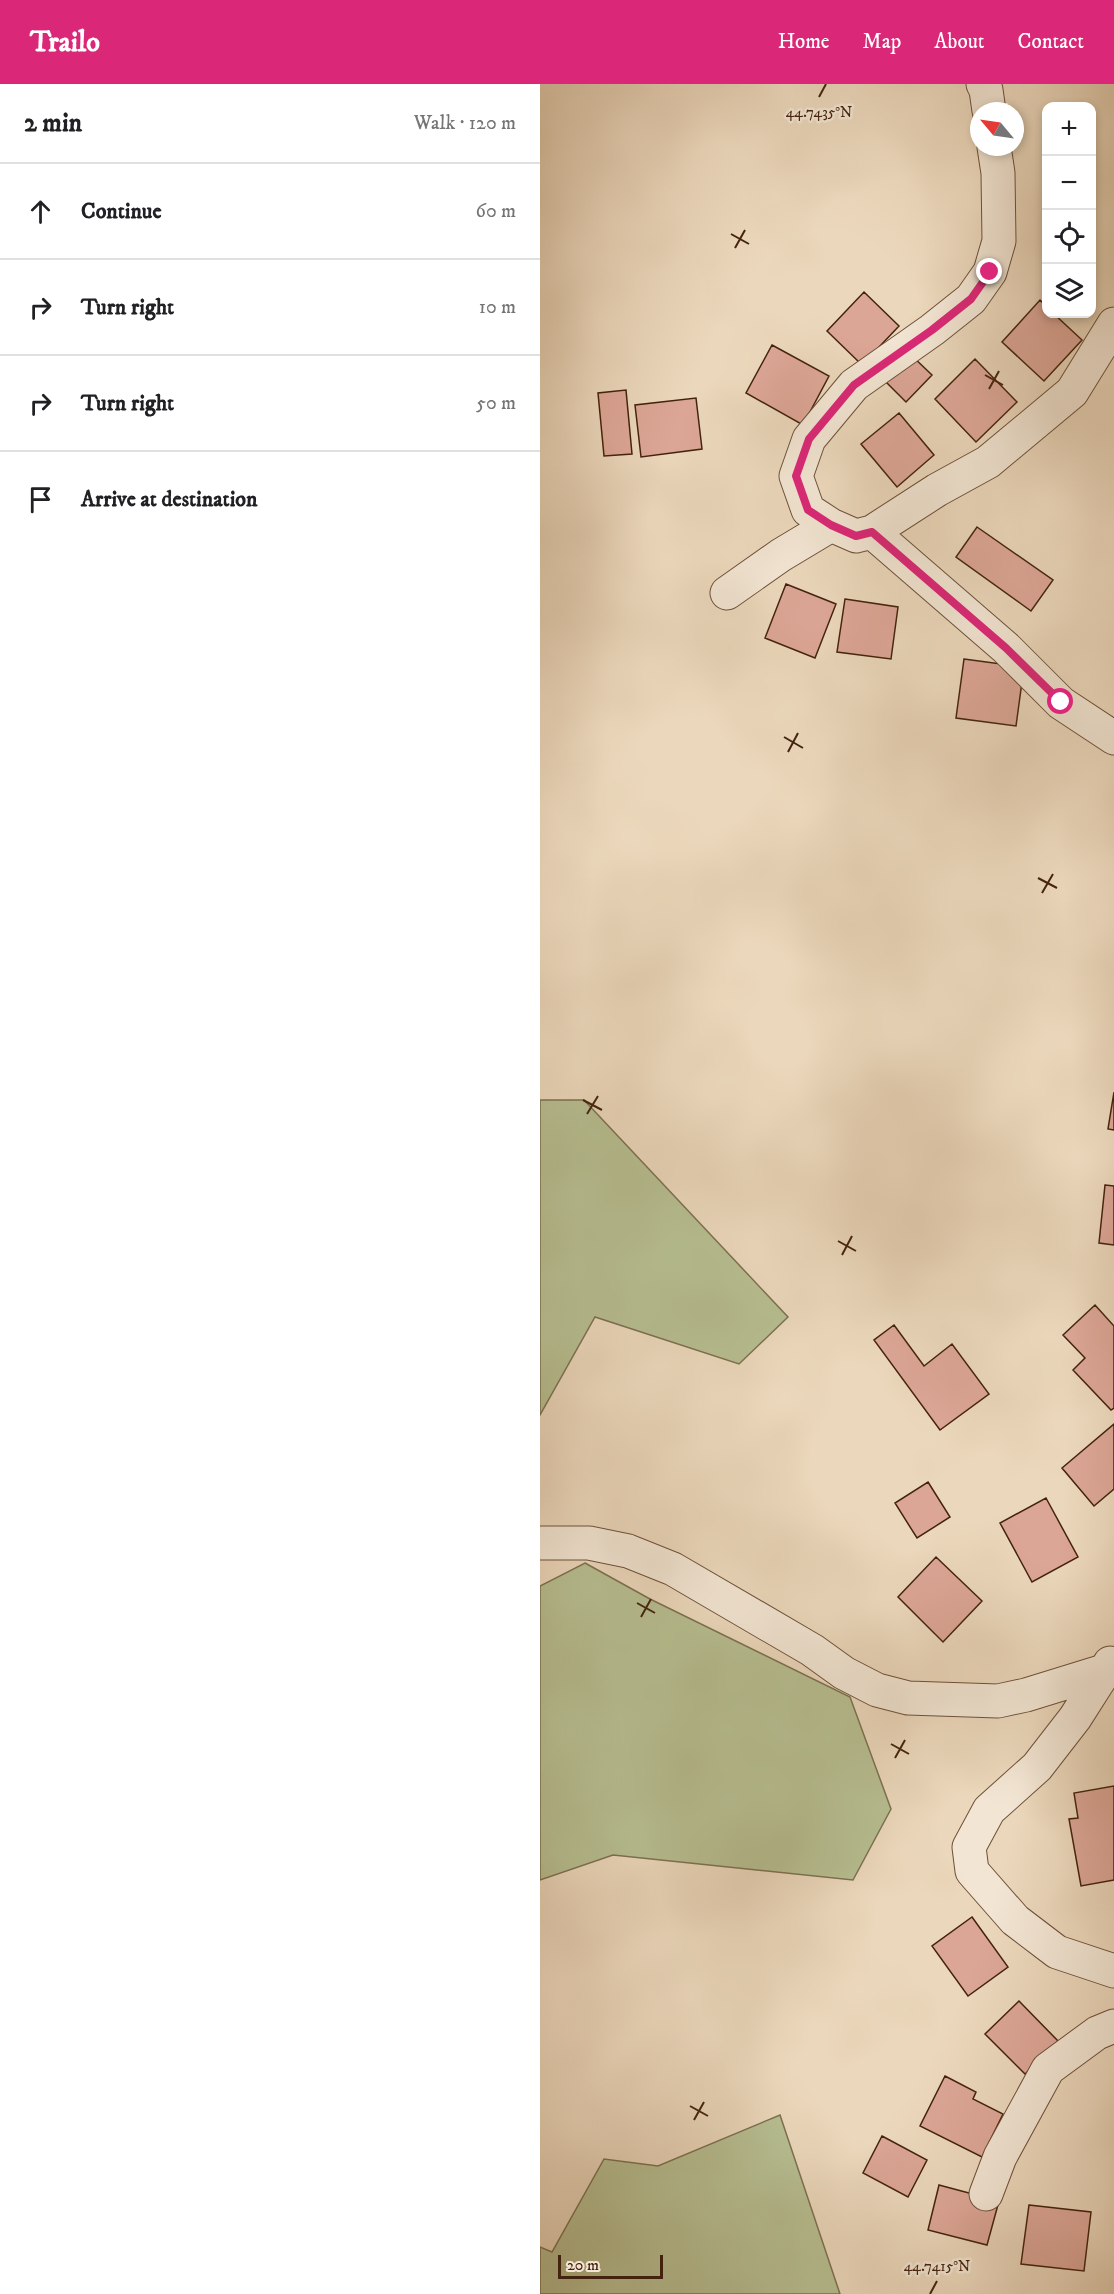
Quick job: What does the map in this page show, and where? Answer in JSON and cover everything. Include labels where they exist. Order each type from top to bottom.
[{"type":"street","points":[[983,84],[988,102]]},
{"type":"street","points":[[995,156],[998,173],[999,242],[990,272],[971,299],[932,330],[854,385],[809,439],[796,476],[808,510],[831,525],[856,536],[872,532],[937,490],[988,462],[1072,392],[1114,324]]},
{"type":"street","points":[[727,593],[831,525]]},
{"type":"street","points":[[872,532],[1006,648],[1061,702],[1114,738]]},
{"type":"street","points":[[540,1543],[589,1543],[628,1551],[673,1569],[812,1650],[844,1673],[877,1690],[908,1698],[998,1701],[1026,1695],[1111,1663]]},
{"type":"street","points":[[1111,1663],[1075,1718],[1037,1767],[989,1810],[969,1847],[972,1871],[1015,1920],[1057,1952],[1114,1971]]},
{"type":"street","points":[[986,2194],[1000,2157],[1048,2069],[1097,2033],[1114,2026]]},
{"type":"green space","points":[[540,1100],[584,1100],[788,1317],[739,1364],[595,1317],[540,1415]]},
{"type":"green space","points":[[585,1563],[650,1599],[850,1697],[891,1809],[853,1880],[613,1855],[540,1880],[540,1586]]},
{"type":"green space","points":[[780,2115],[840,2294],[540,2294],[540,2247],[552,2252],[604,2159],[658,2166]]},
{"type":"building","points":[[864,292],[899,326],[862,365],[827,331]]},
{"type":"building","points":[[1040,300],[1042,318],[1058,318],[1082,340],[1044,381],[1002,342]]},
{"type":"building","points":[[772,345],[829,376],[803,425],[746,393]]},
{"type":"building","points":[[911,355],[932,375],[906,402],[885,381]]},
{"type":"building","points":[[975,359],[1017,402],[976,442],[935,399]]},
{"type":"building","points":[[626,390],[632,454],[604,456],[598,393]]},
{"type":"building","points":[[696,398],[702,449],[641,457],[635,405]]},
{"type":"building","points":[[899,413],[934,455],[897,487],[861,444]]},
{"type":"building","points":[[977,527],[1053,580],[1031,611],[956,557]]},
{"type":"building","points":[[786,584],[836,604],[815,658],[765,638]]},
{"type":"building","points":[[845,599],[898,607],[891,659],[837,652]]},
{"type":"building","points":[[964,659],[1024,667],[1016,726],[956,718]]},
{"type":"building","points":[[1114,1092],[1114,1130],[1108,1129]]},
{"type":"building","points":[[1105,1185],[1114,1186],[1114,1245],[1099,1243]]},
{"type":"building","points":[[1095,1305],[1114,1326],[1114,1408],[1111,1410],[1073,1370],[1085,1358],[1063,1335]]},
{"type":"building","points":[[894,1325],[924,1366],[952,1344],[989,1394],[940,1430],[874,1340]]},
{"type":"building","points":[[1114,1424],[1114,1489],[1094,1506],[1062,1468]]},
{"type":"building","points":[[928,1482],[950,1517],[917,1538],[895,1503]]},
{"type":"building","points":[[1046,1498],[1078,1557],[1032,1582],[1000,1523]]},
{"type":"building","points":[[936,1557],[982,1601],[943,1642],[898,1597]]},
{"type":"building","points":[[1114,1786],[1114,1880],[1081,1886],[1069,1819],[1078,1818],[1074,1793]]},
{"type":"building","points":[[972,1917],[1008,1967],[968,1996],[932,1946]]},
{"type":"building","points":[[1019,2001],[1059,2042],[1025,2074],[985,2034]]},
{"type":"building","points":[[945,2076],[976,2092],[973,2099],[1003,2114],[982,2157],[920,2126]]},
{"type":"building","points":[[882,2136],[927,2160],[908,2197],[863,2173]]},
{"type":"building","points":[[939,2185],[999,2201],[987,2245],[928,2230]]},
{"type":"building","points":[[1029,2205],[1091,2212],[1084,2271],[1021,2264]]},
{"type":"route","points":[[990,272],[971,299],[932,330],[854,385],[809,439],[796,476],[808,510],[831,525],[856,536],[872,532],[1006,648],[1061,702]]}]
